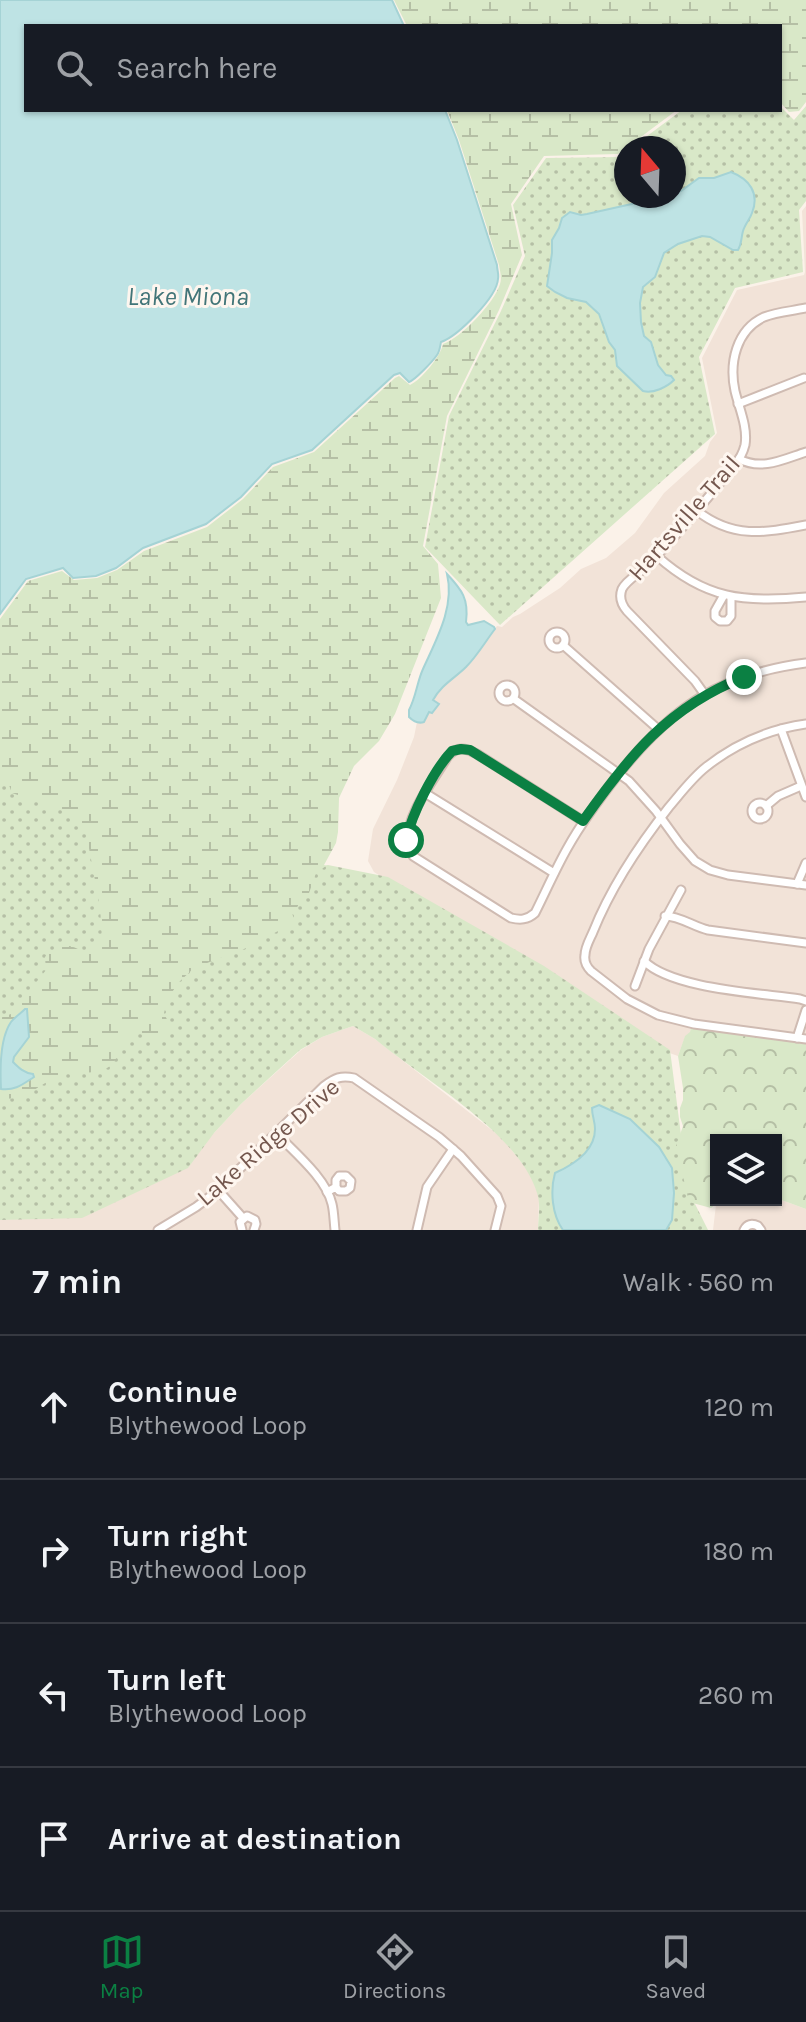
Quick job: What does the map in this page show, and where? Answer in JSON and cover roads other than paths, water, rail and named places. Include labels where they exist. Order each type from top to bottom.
[{"type":"street","name":"Hartsville Trail","points":[[705,695],[688,673],[627,611],[621,595],[626,583],[640,574],[657,556],[744,450],[745,435],[733,382],[734,356],[745,332],[767,316],[806,308]]},
{"type":"street","points":[[738,404],[805,380],[803,373],[806,369]]},
{"type":"street","points":[[739,459],[752,465],[765,465],[806,452]]},
{"type":"street","points":[[696,510],[724,527],[748,532],[806,525]]},
{"type":"street","points":[[657,556],[682,576],[727,596],[772,600],[806,597]]},
{"type":"street","points":[[563,645],[658,729]]},
{"type":"street","points":[[583,821],[466,749],[457,749],[448,756],[416,810],[407,846],[410,852],[511,918],[525,919],[535,913],[583,821],[647,739],[675,714],[705,695],[772,668],[806,663]]},
{"type":"street","points":[[514,699],[619,774],[646,798],[688,854],[710,870],[806,885]]},
{"type":"street","points":[[806,724],[781,729],[737,746],[706,767],[687,786],[633,857],[607,900],[585,954],[591,971],[627,999],[658,1015],[694,1024],[802,1039],[806,1010]]},
{"type":"street","points":[[781,729],[806,797]]},
{"type":"street","points":[[766,806],[778,796],[801,786]]},
{"type":"street","points":[[425,793],[554,873]]},
{"type":"street","points":[[797,884],[806,863]]},
{"type":"street","points":[[635,986],[665,916],[681,890]]},
{"type":"street","points":[[665,916],[673,916],[708,930],[806,943]]},
{"type":"street","points":[[644,961],[658,971],[688,983],[806,1001]]},
{"type":"street","name":"Lake Ridge Drive","points":[[158,1230],[218,1190],[324,1086],[344,1075],[354,1078],[453,1149],[497,1196],[501,1206],[495,1230]]},
{"type":"street","points":[[276,1133],[314,1173],[327,1192],[335,1230]]},
{"type":"street","points":[[417,1230],[427,1187],[453,1149]]},
{"type":"street","points":[[327,1192],[336,1187]]},
{"type":"street","points":[[218,1190],[243,1218]]},
{"type":"street","points":[[242,1230],[240,1225],[243,1218]]},
{"type":"street","points":[[243,1218],[254,1218],[254,1230]]},
{"type":"street","points":[[744,1230],[752,1224],[761,1230]]},
{"type":"water","name":"Lake Miona","points":[[0,0],[392,0],[403,24],[24,24],[24,112],[446,112],[498,275],[496,287],[476,315],[441,342],[437,355],[415,378],[409,382],[400,373],[394,375],[312,450],[272,464],[241,497],[206,524],[143,548],[116,568],[96,576],[73,578],[63,568],[26,579],[0,614]]},
{"type":"water","points":[[731,172],[748,183],[755,199],[752,213],[738,250],[702,236],[678,244],[664,253],[655,277],[643,287],[640,303],[644,336],[651,342],[658,365],[674,380],[660,389],[643,391],[617,366],[615,350],[599,314],[586,302],[567,298],[547,286],[552,240],[562,218],[570,212],[581,215],[614,208],[686,208],[686,187],[699,178],[714,178]]},
{"type":"water","points":[[447,574],[463,595],[468,625],[484,621],[495,629],[470,663],[436,695],[433,700],[439,704],[432,713],[429,712],[424,722],[418,722],[409,717],[409,710],[446,611]]},
{"type":"water","points":[[25,1009],[29,1037],[13,1062],[34,1077],[15,1088],[1,1089],[1,1064],[7,1029]]},
{"type":"water","points":[[599,1105],[630,1119],[659,1147],[672,1168],[672,1220],[666,1230],[563,1230],[559,1224],[553,1203],[555,1173],[576,1162],[587,1151],[595,1129],[592,1108]]}]
